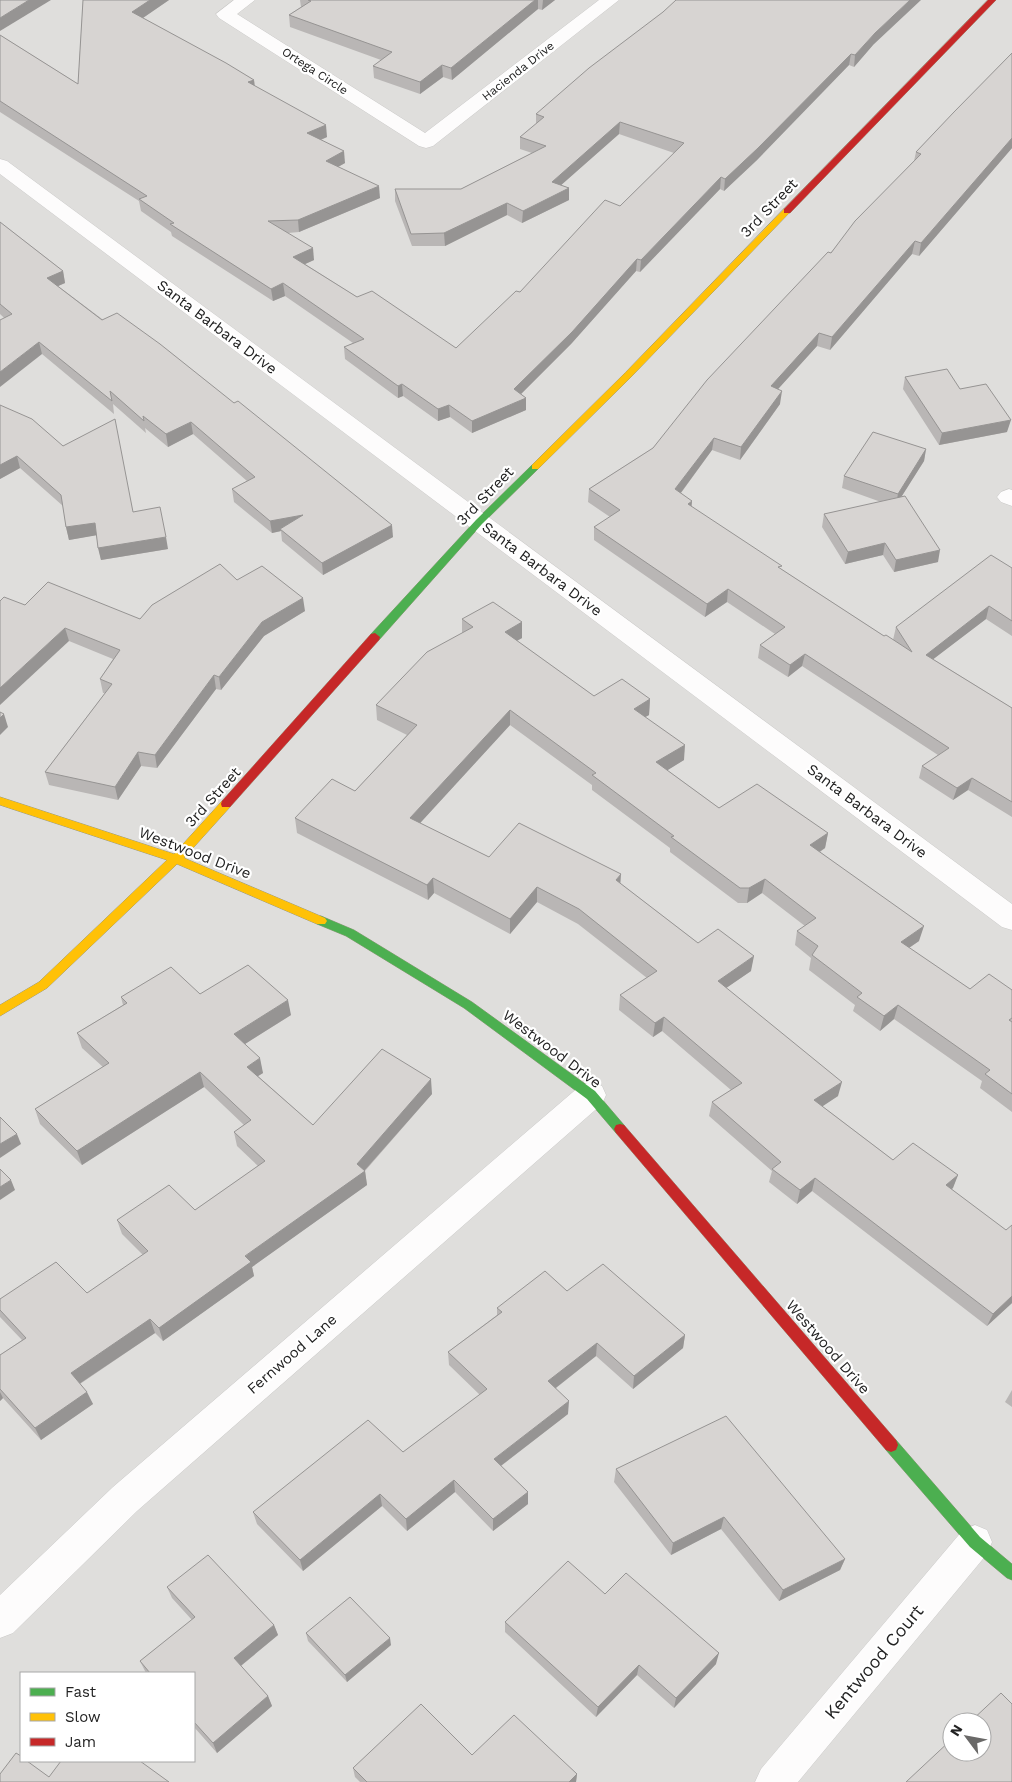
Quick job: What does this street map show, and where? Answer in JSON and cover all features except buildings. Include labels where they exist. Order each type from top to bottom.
[{"type":"street","name":"Ortega Circle","points":[[246,0],[225,14],[426,142]]},
{"type":"street","name":"Hacienda Drive","points":[[426,142],[610,0]]},
{"type":"street","name":"3rd Street","points":[[0,1011],[43,985],[176,859],[479,522],[628,375],[992,0]]},
{"type":"street","name":"Santa Barbara Drive","points":[[0,165],[1012,919]]},
{"type":"street","name":"Westwood Drive","points":[[0,801],[176,859],[350,933],[468,1005],[591,1095],[975,1542],[1012,1573]]},
{"type":"street","name":"Fernwood Lane","points":[[0,1620],[125,1499],[591,1095]]},
{"type":"street","name":"Kentwood Court","points":[[774,1782],[975,1542]]},
{"type":"shaded area","points":[[0,0],[1012,0],[1012,1782],[0,1782]]},
{"type":"traffic: fast","points":[[375,637],[479,522],[535,467]]},
{"type":"traffic: fast","points":[[321,921],[350,933],[468,1005],[591,1095],[620,1129]]},
{"type":"traffic: fast","points":[[891,1445],[975,1542],[1012,1573]]},
{"type":"traffic: slow","points":[[535,467],[628,375],[787,211]]},
{"type":"traffic: slow","points":[[0,801],[176,859],[321,921]]},
{"type":"traffic: slow","points":[[0,1011],[43,985],[176,859],[226,804]]},
{"type":"traffic: jam","points":[[787,211],[992,0]]},
{"type":"traffic: jam","points":[[226,804],[375,637]]},
{"type":"traffic: jam","points":[[620,1129],[891,1445]]}]
